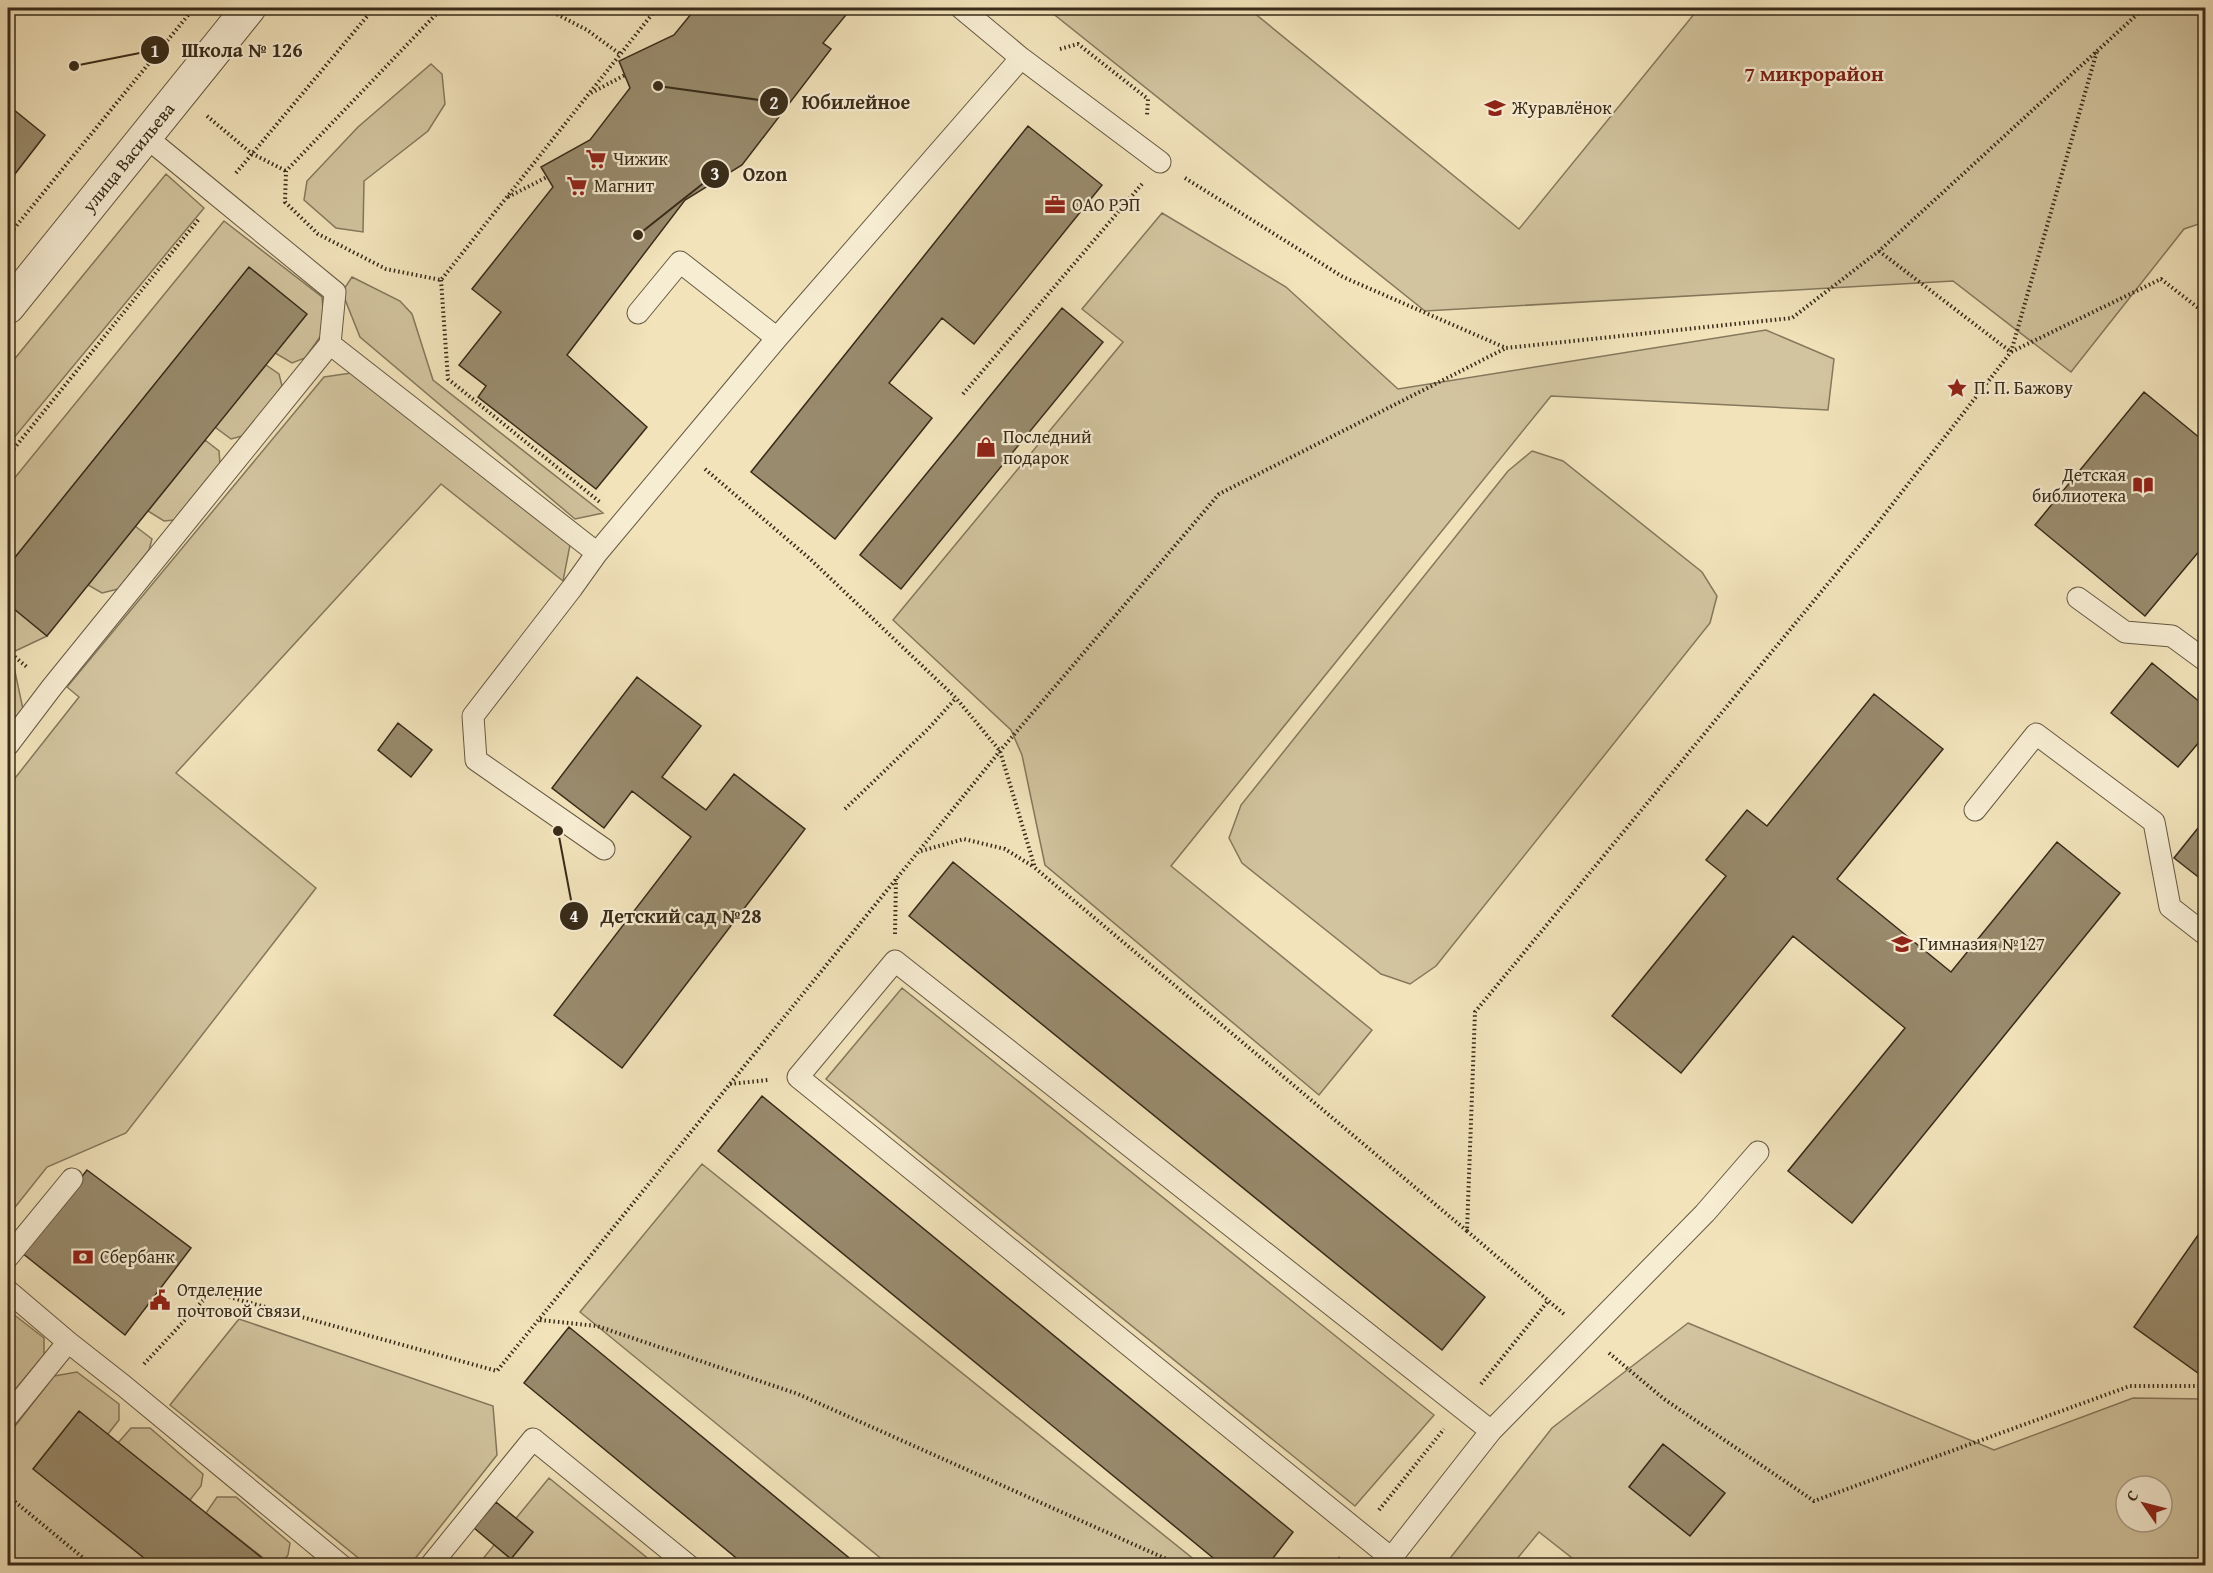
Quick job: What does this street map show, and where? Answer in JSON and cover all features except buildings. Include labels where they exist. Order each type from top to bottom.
[{"type":"street","name":"улица Васильева","points":[[8,307],[249,8]]},
{"type":"lane","points":[[962,8],[1021,58],[1160,162]]},
{"type":"lane","points":[[604,849],[476,760],[473,716],[623,521],[777,338],[1021,58]]},
{"type":"lane","points":[[8,745],[52,687],[330,344],[335,292],[146,137]]},
{"type":"lane","points":[[638,314],[680,262],[777,338]]},
{"type":"lane","points":[[330,344],[597,553]]},
{"type":"lane","points":[[2078,598],[2126,632],[2172,636],[2205,661]]},
{"type":"lane","points":[[1975,810],[2036,734],[2154,822],[2170,907],[2205,935]]},
{"type":"lane","points":[[1491,1431],[895,961],[798,1077],[1388,1562],[1491,1431],[1705,1213],[1758,1152]]},
{"type":"lane","points":[[8,1257],[72,1179]]},
{"type":"lane","points":[[8,1291],[342,1566]]},
{"type":"lane","points":[[8,1416],[68,1342]]},
{"type":"lane","points":[[430,1566],[533,1439],[689,1566]]},
{"type":"path","points":[[8,236],[194,8]]},
{"type":"path","points":[[8,456],[251,153],[374,8]]},
{"type":"path","points":[[441,280],[386,269],[318,234],[285,202],[285,171],[442,8]]},
{"type":"path","points":[[545,8],[587,30],[620,54]]},
{"type":"path","points":[[623,521],[448,379],[441,280],[657,8]]},
{"type":"path","points":[[124,1386],[211,1292],[497,1371],[1000,751],[1220,494],[1506,348],[1792,318],[1879,251],[2144,8]]},
{"type":"path","points":[[918,851],[964,839],[1005,849],[1035,868],[1467,1231],[1475,1012],[1874,530],[2011,352],[2097,51]]},
{"type":"path","points":[[588,94],[625,75]]},
{"type":"path","points":[[251,153],[285,171]]},
{"type":"path","points":[[963,394],[1160,162],[1343,277],[1506,348]]},
{"type":"path","points":[[506,198],[547,177]]},
{"type":"path","points":[[8,227],[12,230]]},
{"type":"path","points":[[1879,251],[2011,352]]},
{"type":"path","points":[[2011,352],[2162,279],[2205,314]]},
{"type":"path","points":[[726,488],[809,558],[956,698],[1000,751],[1035,868]]},
{"type":"path","points":[[845,809],[928,729],[956,698]]},
{"type":"path","points":[[895,961],[896,879]]},
{"type":"path","points":[[730,1083],[798,1077]]},
{"type":"path","points":[[539,1320],[597,1326],[798,1394],[1182,1566]]},
{"type":"path","points":[[1664,1399],[1814,1501],[2130,1386],[2205,1386]]},
{"type":"path","points":[[8,1496],[93,1566]]},
{"type":"shaded area","points":[[1046,8],[1248,8],[1519,229],[1699,8],[2205,8],[2205,222],[2184,229],[2071,372],[1953,281],[1425,311]]},
{"type":"shaded area","points":[[431,64],[442,74],[445,104],[428,131],[364,181],[363,232],[336,228],[304,200],[307,181],[358,127]]},
{"type":"shaded area","points":[[166,174],[204,208],[8,445],[8,367]]},
{"type":"shaded area","points":[[1162,213],[1286,287],[1398,389],[1766,330],[1834,359],[1828,410],[1551,396],[1171,866],[1372,1030],[1319,1095],[1045,865],[1022,755],[1011,730],[893,620],[1123,342],[1082,309]]},
{"type":"shaded area","points":[[224,221],[322,297],[325,330],[305,358],[292,363],[275,353],[249,268],[8,566],[8,486]]},
{"type":"shaded area","points":[[352,277],[400,301],[412,314],[433,380],[603,513],[575,519],[360,337],[342,292]]},
{"type":"shaded area","points":[[266,365],[279,374],[282,386],[246,435],[231,439],[215,427]]},
{"type":"shaded area","points":[[351,373],[570,545],[563,581],[441,484],[176,773],[316,888],[126,1133],[47,1167],[8,1216],[8,787],[79,697],[67,687],[324,377]]},
{"type":"shaded area","points":[[205,440],[219,451],[220,464],[174,520],[164,521],[148,511]]},
{"type":"shaded area","points":[[1532,451],[1563,461],[1702,572],[1717,596],[1710,623],[1436,966],[1410,984],[1381,974],[1242,863],[1229,838],[1241,805],[1508,471]]},
{"type":"shaded area","points":[[135,526],[152,539],[149,550],[118,589],[102,593],[88,585]]},
{"type":"shaded area","points":[[8,604],[47,636],[11,653],[23,709],[8,728]]},
{"type":"shaded area","points":[[902,988],[1434,1415],[1355,1506],[826,1079]]},
{"type":"shaded area","points":[[702,1164],[1201,1565],[889,1565],[580,1312]]},
{"type":"shaded area","points":[[8,1310],[44,1338],[44,1355],[8,1398]]},
{"type":"shaded area","points":[[239,1319],[493,1406],[497,1455],[410,1565],[367,1565],[170,1405]]},
{"type":"shaded area","points":[[1688,1323],[1994,1450],[2133,1398],[2205,1399],[2205,1565],[1581,1565],[1539,1532],[1512,1565],[1444,1566],[1552,1428]]},
{"type":"shaded area","points":[[77,1372],[119,1404],[119,1420],[108,1434],[154,1565],[22,1565],[8,1554],[8,1435],[54,1376]]},
{"type":"shaded area","points":[[131,1428],[150,1428],[203,1474],[201,1486],[190,1500],[118,1443]]},
{"type":"shaded area","points":[[549,1478],[656,1565],[477,1566]]},
{"type":"shaded area","points":[[217,1497],[236,1497],[290,1543],[288,1555],[280,1565],[272,1565],[206,1513]]},
{"type":"place","name":"Школа № 126","points":[[74,66]]},
{"type":"place","name":"Юбилейное","points":[[658,86]]},
{"type":"place","name":"Журавлёнок","points":[[1495,108]]},
{"type":"place","name":"Чижик","points":[[596,159]]},
{"type":"place","name":"Магнит","points":[[577,186]]},
{"type":"place","name":"ОАО РЭП","points":[[1055,205]]},
{"type":"place","name":"Ozon","points":[[638,235]]},
{"type":"place","name":"П. П. Бажову","points":[[1957,388]]},
{"type":"place","name":"Последний подарок","points":[[986,447]]},
{"type":"place","name":"Детская библиотека","points":[[2143,485]]},
{"type":"place","name":"Детский сад №28","points":[[558,831]]},
{"type":"place","name":"Гимназия №127","points":[[1902,944]]},
{"type":"place","name":"Сбербанк","points":[[83,1257]]},
{"type":"place","name":"Отделение почтовой связи","points":[[160,1300]]},
{"type":"district","name":"7 микрорайон","points":[[1814,74]]}]
